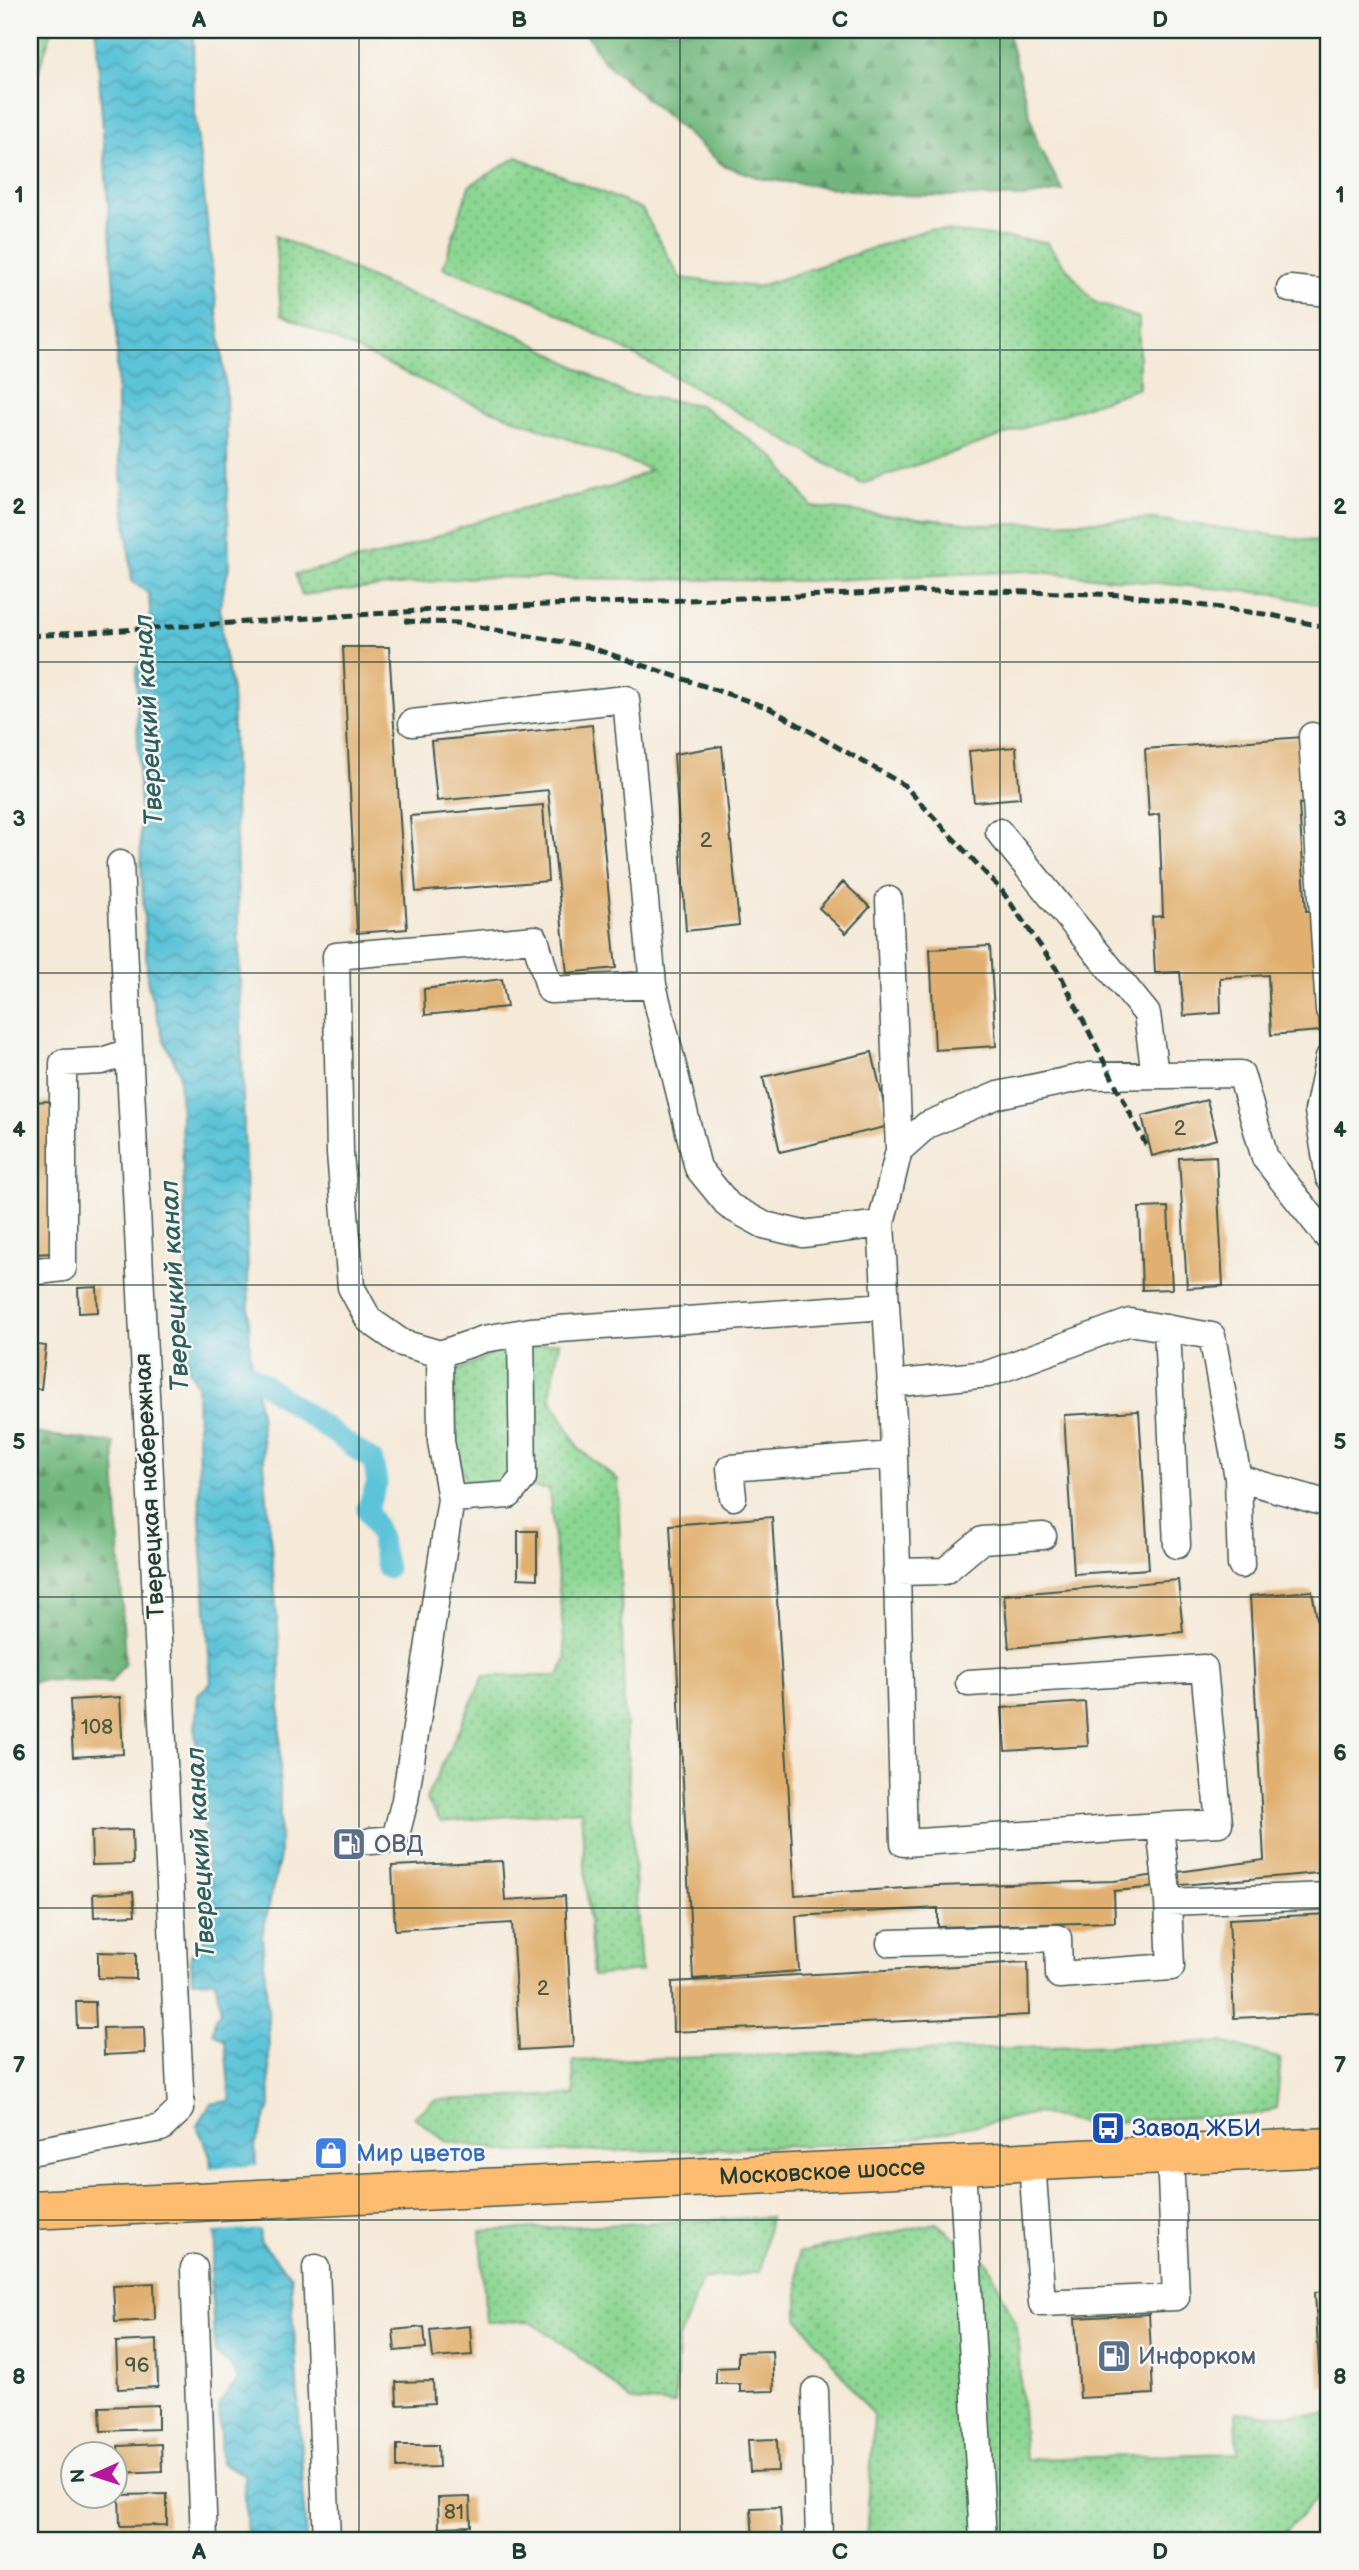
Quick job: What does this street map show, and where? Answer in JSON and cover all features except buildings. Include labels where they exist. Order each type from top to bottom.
[{"type":"highway","name":"Московское шоссе","points":[[30,2210],[1329,2147]]},
{"type":"street","points":[[1290,289],[1329,293]]},
{"type":"street","points":[[412,723],[626,699],[653,985],[698,1168],[729,1206],[764,1225],[803,1234],[881,1224]]},
{"type":"street","points":[[1312,736],[1329,1010]]},
{"type":"street","points":[[999,832],[1147,1014],[1155,1075]]},
{"type":"street","name":"Тверецкая набережная","points":[[30,2152],[161,2127],[181,2109],[120,864]]},
{"type":"street","points":[[890,900],[899,1150],[881,1224],[893,1455],[904,1843],[1219,1823],[1204,1668],[969,1683]]},
{"type":"street","points":[[653,985],[550,990],[535,939],[336,956],[340,1153],[351,1287],[369,1320],[402,1343],[440,1354],[484,1339],[521,1333],[886,1306]]},
{"type":"street","points":[[30,1272],[63,1268],[63,1063],[102,1061],[129,1052]]},
{"type":"street","points":[[1329,1057],[1318,1111],[1329,1178]]},
{"type":"street","points":[[899,1150],[928,1125],[998,1095],[1089,1076],[1241,1073],[1265,1158],[1329,1239]]},
{"type":"street","points":[[890,1384],[988,1374],[1130,1322],[1212,1336],[1238,1478],[1241,1565]]},
{"type":"street","points":[[1167,1328],[1177,1545]]},
{"type":"street","points":[[451,1499],[509,1495],[523,1478],[521,1333]]},
{"type":"street","points":[[371,1841],[395,1839],[405,1800],[451,1499],[441,1441],[440,1354]]},
{"type":"street","points":[[733,1497],[730,1468],[893,1455]]},
{"type":"street","points":[[1238,1478],[1329,1504]]},
{"type":"street","points":[[896,1572],[945,1571],[982,1540],[1044,1536]]},
{"type":"street","points":[[890,1943],[1058,1938],[1059,1975],[1171,1967],[1160,1826]]},
{"type":"street","points":[[1168,1902],[1329,1896]]},
{"type":"street","points":[[1032,2162],[1042,2303],[1162,2298],[1176,2297],[1170,2155]]},
{"type":"street","points":[[962,2165],[983,2540]]},
{"type":"street","points":[[194,2268],[204,2540]]},
{"type":"street","points":[[316,2268],[327,2540]]},
{"type":"street","points":[[815,2391],[819,2540]]},
{"type":"green space","points":[[30,30],[52,30],[30,97]]},
{"type":"green space","points":[[584,30],[1007,30],[1038,145],[1063,191],[1024,197],[892,195],[762,179],[723,165],[603,61]]},
{"type":"green space","points":[[517,157],[642,209],[680,278],[757,287],[929,229],[1046,242],[1094,302],[1139,318],[1139,388],[862,484],[708,395],[535,301],[443,268],[469,186]]},
{"type":"green space","points":[[275,236],[403,292],[518,335],[625,394],[700,405],[774,457],[812,507],[985,525],[1155,519],[1329,543],[1329,608],[1275,594],[1027,571],[809,581],[475,577],[302,595],[295,574],[390,553],[491,517],[615,486],[651,470],[459,398],[281,314]]},
{"type":"green space","points":[[559,1342],[550,1397],[579,1449],[618,1480],[624,1701],[641,1971],[593,1976],[581,1810],[441,1822],[426,1799],[484,1676],[559,1676],[566,1658],[549,1489],[466,1481],[455,1451],[454,1373],[495,1352]]},
{"type":"green space","points":[[30,1433],[114,1443],[125,1663],[111,1682],[30,1682]]},
{"type":"green space","points":[[1222,2042],[1281,2059],[1276,2108],[1261,2114],[1083,2123],[1036,2113],[894,2142],[696,2150],[514,2152],[445,2141],[414,2117],[434,2100],[574,2095],[573,2061]]},
{"type":"green space","points":[[770,2217],[760,2272],[702,2280],[678,2342],[675,2404],[631,2401],[595,2368],[531,2321],[486,2322],[480,2231]]},
{"type":"green space","points":[[936,2223],[988,2263],[1017,2327],[1025,2459],[1238,2453],[1236,2412],[1261,2415],[1329,2414],[1329,2485],[1278,2540],[866,2540],[874,2416],[798,2318],[798,2253]]},
{"type":"water","name":"Тверецкий канал","points":[[96,30],[193,30],[194,105],[226,391],[229,567],[220,606],[223,646],[232,690],[250,1351],[260,1414],[280,1654],[280,1856],[262,1936],[268,2013],[270,2107],[255,2145],[260,2241],[291,2276],[306,2540],[247,2540],[244,2474],[221,2463],[219,2404],[238,2379],[229,2364],[215,2353],[210,2273],[216,2244],[210,2155],[197,2126],[211,2104],[230,2101],[225,2041],[213,2032],[215,2018],[221,2011],[215,1980],[192,1981],[191,1955],[211,1932],[195,1730],[198,1694],[211,1683],[200,1519],[197,1386],[182,1354],[189,1317],[179,1071],[164,1040],[148,985],[141,864],[136,668],[152,648],[149,594],[132,581],[117,436],[117,333]]},
{"type":"pier","points":[[260,2165],[263,2229],[212,2232],[208,2169]]},
{"type":"waterway","points":[[230,1360],[373,1461],[377,1483],[367,1509],[379,1533],[387,1568]]},
{"type":"railway","points":[[30,636],[465,608],[964,590],[1126,595],[1271,615],[1329,628]]},
{"type":"railway","points":[[405,621],[457,623],[586,646],[769,708],[904,785],[1002,891],[1060,974],[1146,1145]]},
{"type":"place","name":"ОВД","points":[[349,1844]]},
{"type":"place","name":"Завод ЖБИ","points":[[1108,2128]]},
{"type":"place","name":"Мир цветов","points":[[331,2153]]},
{"type":"place","name":"Инфорком","points":[[1114,2356]]}]
